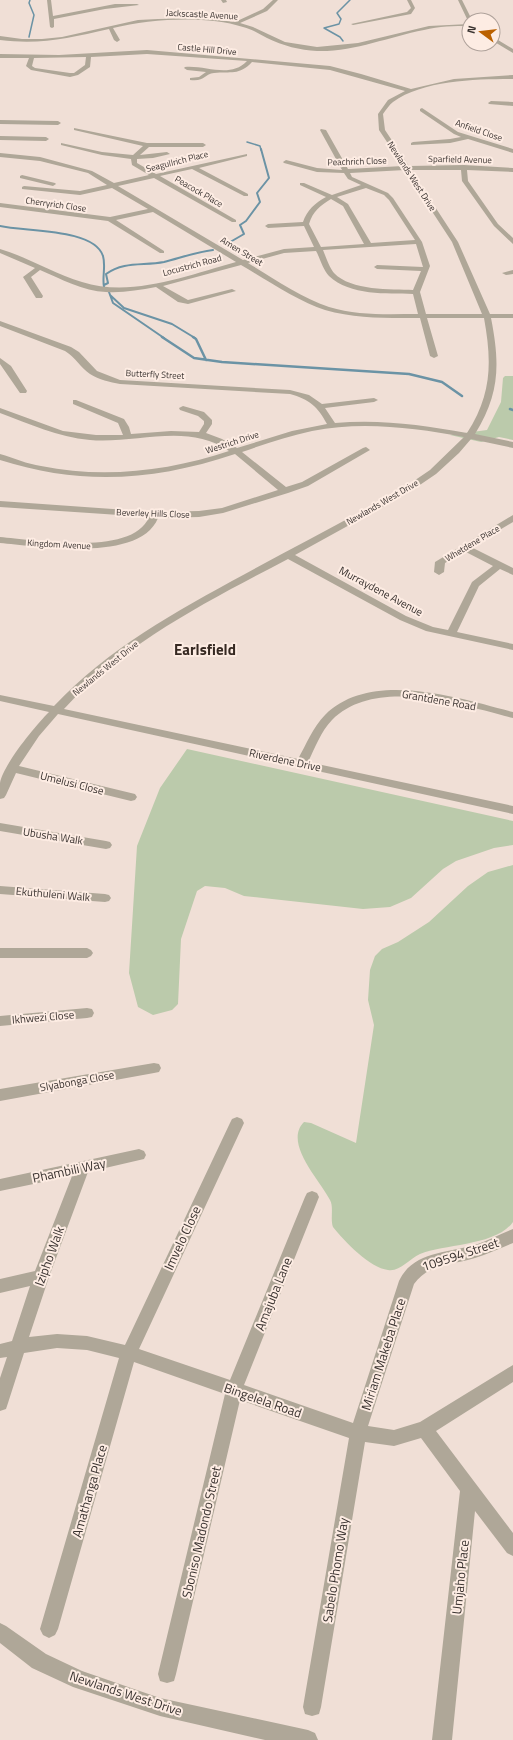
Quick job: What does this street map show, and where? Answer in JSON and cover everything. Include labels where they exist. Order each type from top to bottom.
[{"type":"street","points":[[50,0],[52,27]]},
{"type":"street","points":[[236,23],[265,10],[276,0]]},
{"type":"street","points":[[354,24],[409,13],[413,8],[409,0]]},
{"type":"street","points":[[460,0],[466,12]]},
{"type":"street","points":[[51,18],[78,15],[114,5],[138,5]]},
{"type":"street","points":[[139,15],[146,21]]},
{"type":"street","name":"Jackscastle Avenue","points":[[0,38],[23,41],[50,40],[72,37],[146,21],[185,20],[236,23],[249,27],[284,44],[319,49],[362,45],[429,27],[461,25]]},
{"type":"street","points":[[111,28],[117,40]]},
{"type":"street","points":[[501,44],[513,51]]},
{"type":"street","name":"Castle Hill Drive","points":[[0,56],[32,58],[151,52],[251,60],[330,68],[410,91]]},
{"type":"street","points":[[32,58],[29,66],[33,68],[70,75],[76,74],[88,66],[90,55]]},
{"type":"street","points":[[187,68],[235,70],[242,68],[251,60]]},
{"type":"street","points":[[192,79],[200,79],[212,70]]},
{"type":"street","name":"Newlands West Drive","points":[[0,795],[12,768],[22,752],[57,710],[96,673],[121,652],[155,628],[408,489],[433,472],[456,451],[470,435],[482,415],[491,391],[493,348],[487,316],[455,242],[382,130],[379,116],[388,103],[410,91],[434,84],[461,80],[513,76]]},
{"type":"street","points":[[491,103],[513,104]]},
{"type":"street","name":"Anfield Close","points":[[422,110],[452,131],[513,150]]},
{"type":"street","points":[[0,122],[58,123]]},
{"type":"street","points":[[76,129],[147,145],[203,144]]},
{"type":"street","points":[[323,130],[350,178],[365,186],[386,194],[391,199],[419,242],[428,266],[416,292],[425,317],[434,356]]},
{"type":"street","points":[[412,144],[450,142],[467,136]]},
{"type":"street","points":[[0,138],[46,139]]},
{"type":"street","points":[[63,144],[104,155],[134,158],[147,158],[167,154]]},
{"type":"street","points":[[134,158],[147,145]]},
{"type":"street","name":"Amen Street","points":[[0,155],[54,161],[90,172],[297,294],[326,308],[371,316],[513,316]]},
{"type":"street","name":"Seagullrich Place","points":[[24,188],[80,194],[193,166],[245,155]]},
{"type":"street","name":"Peacock Place","points":[[134,158],[134,164],[234,221]]},
{"type":"street","name":"Peachrich Close","points":[[286,162],[326,172],[407,168]]},
{"type":"street","points":[[193,166],[246,195]]},
{"type":"street","points":[[464,167],[465,180],[496,225],[513,242]]},
{"type":"street","name":"Sparfield Avenue","points":[[407,168],[464,167],[513,170]]},
{"type":"street","points":[[22,177],[53,184],[61,188],[62,192]]},
{"type":"street","points":[[302,184],[346,204],[369,246]]},
{"type":"street","points":[[365,186],[332,197],[316,205],[307,217],[306,224],[331,274],[344,283],[372,289],[416,292]]},
{"type":"street","name":"Cherryrich Close","points":[[0,205],[110,219],[153,210]]},
{"type":"street","name":"Cherryrich Close","points":[[110,219],[162,252]]},
{"type":"street","points":[[268,226],[306,224]]},
{"type":"street","name":"Locustrich Road","points":[[0,251],[78,284],[104,290],[130,289],[157,285],[242,261],[284,251],[419,242]]},
{"type":"street","points":[[377,267],[426,270]]},
{"type":"street","points":[[39,268],[27,277],[39,296]]},
{"type":"street","points":[[157,285],[181,300],[188,302],[232,291]]},
{"type":"street","name":"Butterfly Street","points":[[0,323],[68,349],[76,354],[89,369],[108,379],[134,384],[279,391],[300,394],[322,406]]},
{"type":"street","points":[[1,362],[23,391]]},
{"type":"street","points":[[332,426],[322,406],[374,400]]},
{"type":"street","points":[[76,402],[120,421],[124,424],[128,437]]},
{"type":"street","points":[[183,408],[200,414],[208,420],[208,424],[201,435]]},
{"type":"street","points":[[0,410],[64,434],[102,438],[178,433],[201,435],[219,441],[285,491]]},
{"type":"street","name":"Westrich Drive","points":[[0,457],[41,469],[72,473],[114,474],[166,470],[191,465],[289,434],[332,426],[387,424],[436,429],[470,435]]},
{"type":"street","points":[[470,435],[513,445]]},
{"type":"street","name":"Beverley Hills Close","points":[[0,504],[155,515],[183,515],[223,510],[285,491],[323,475],[366,450]]},
{"type":"street","name":"Kingdom Avenue","points":[[0,540],[83,546],[104,545],[123,541],[139,535],[151,525],[155,515]]},
{"type":"street","name":"Whetdene Place","points":[[439,572],[440,562],[513,518]]},
{"type":"street","points":[[465,548],[513,572]]},
{"type":"street","name":"Murraydene Avenue","points":[[288,555],[404,618],[430,629],[513,647]]},
{"type":"street","points":[[452,633],[475,584],[499,566]]},
{"type":"street","name":"Grantdene Road","points":[[301,764],[328,717],[340,707],[362,697],[392,693],[419,694],[513,715]]},
{"type":"street","name":"Riverdene Drive","points":[[0,698],[513,810]]},
{"type":"street","name":"Umelusi Close","points":[[12,768],[131,797]]},
{"type":"street","name":"Ubusha Walk","points":[[0,827],[106,845]]},
{"type":"street","name":"Ekuthuleni Walk","points":[[0,890],[105,898]]},
{"type":"street","points":[[0,953],[87,953]]},
{"type":"street","name":"Ikhwezi Close","points":[[0,1021],[86,1013]]},
{"type":"street","name":"Slyabonga Close","points":[[0,1095],[154,1068]]},
{"type":"street","name":"Imvelo Close","points":[[129,1354],[237,1123]]},
{"type":"street","name":"Phambili Way","points":[[0,1185],[138,1155]]},
{"type":"street","name":"Izipho Walk","points":[[0,1403],[20,1346],[41,1277],[82,1168]]},
{"type":"street","name":"Amajuba Lane","points":[[234,1390],[312,1197]]},
{"type":"street","name":"109594 Street","points":[[410,1275],[425,1263],[475,1251],[513,1236]]},
{"type":"street","name":"Miriam Makeba Place","points":[[358,1433],[410,1275]]},
{"type":"street","points":[[0,1286],[41,1277]]},
{"type":"street","name":"Bingelela Road","points":[[0,1351],[20,1346],[57,1341],[87,1342],[129,1354],[358,1433],[394,1438],[424,1429],[513,1373]]},
{"type":"street","name":"Amathanga Place","points":[[49,1629],[129,1354]]},
{"type":"street","name":"Sboniso Madondo Street","points":[[168,1674],[234,1390]]},
{"type":"street","points":[[424,1429],[513,1547]]},
{"type":"street","name":"Sabelo Phomo Way","points":[[312,1707],[358,1433]]},
{"type":"street","name":"Umjaho Place","points":[[442,1740],[469,1489]]},
{"type":"street","name":"Newlands West Drive","points":[[0,1632],[39,1661],[80,1680],[160,1707],[307,1740]]},
{"type":"green space","points":[[505,376],[513,376],[513,440],[499,437],[481,442],[450,435],[487,430],[501,402],[503,378]]},
{"type":"green space","points":[[187,749],[513,821],[513,845],[494,848],[456,861],[443,869],[411,898],[390,907],[363,909],[244,896],[225,888],[205,886],[197,891],[181,939],[178,1004],[172,1010],[153,1015],[138,1007],[129,973],[137,846],[160,788]]},
{"type":"green space","points":[[513,865],[513,1222],[505,1230],[495,1236],[420,1254],[397,1269],[388,1270],[381,1268],[358,1253],[333,1227],[330,1200],[300,1151],[298,1140],[299,1131],[304,1122],[311,1123],[356,1143],[374,1025],[368,1000],[370,970],[375,956],[382,949],[398,942],[429,922],[468,886],[488,872]]},
{"type":"waterway","points":[[29,37],[34,15],[29,3],[30,0]]},
{"type":"waterway","points":[[343,41],[340,37],[324,28],[339,24],[341,19],[337,13],[350,0]]},
{"type":"waterway","points":[[247,142],[260,146],[261,150]]},
{"type":"waterway","points":[[225,245],[244,234],[240,225],[246,221],[260,202],[257,193],[269,178],[261,149]]},
{"type":"waterway","points":[[0,226],[58,233],[87,240],[97,247],[103,256],[104,287]]},
{"type":"waterway","points":[[104,285],[108,283],[106,274],[120,267],[164,262],[213,250]]},
{"type":"waterway","points":[[110,295],[124,308],[172,324],[195,338]]},
{"type":"waterway","points":[[110,295],[113,303],[164,338]]},
{"type":"waterway","points":[[162,337],[194,358],[206,360]]},
{"type":"waterway","points":[[193,337],[196,339],[206,360]]},
{"type":"waterway","points":[[206,360],[409,374],[442,382],[462,396]]},
{"type":"district","name":"Earlsfield","points":[[205,649]]}]
